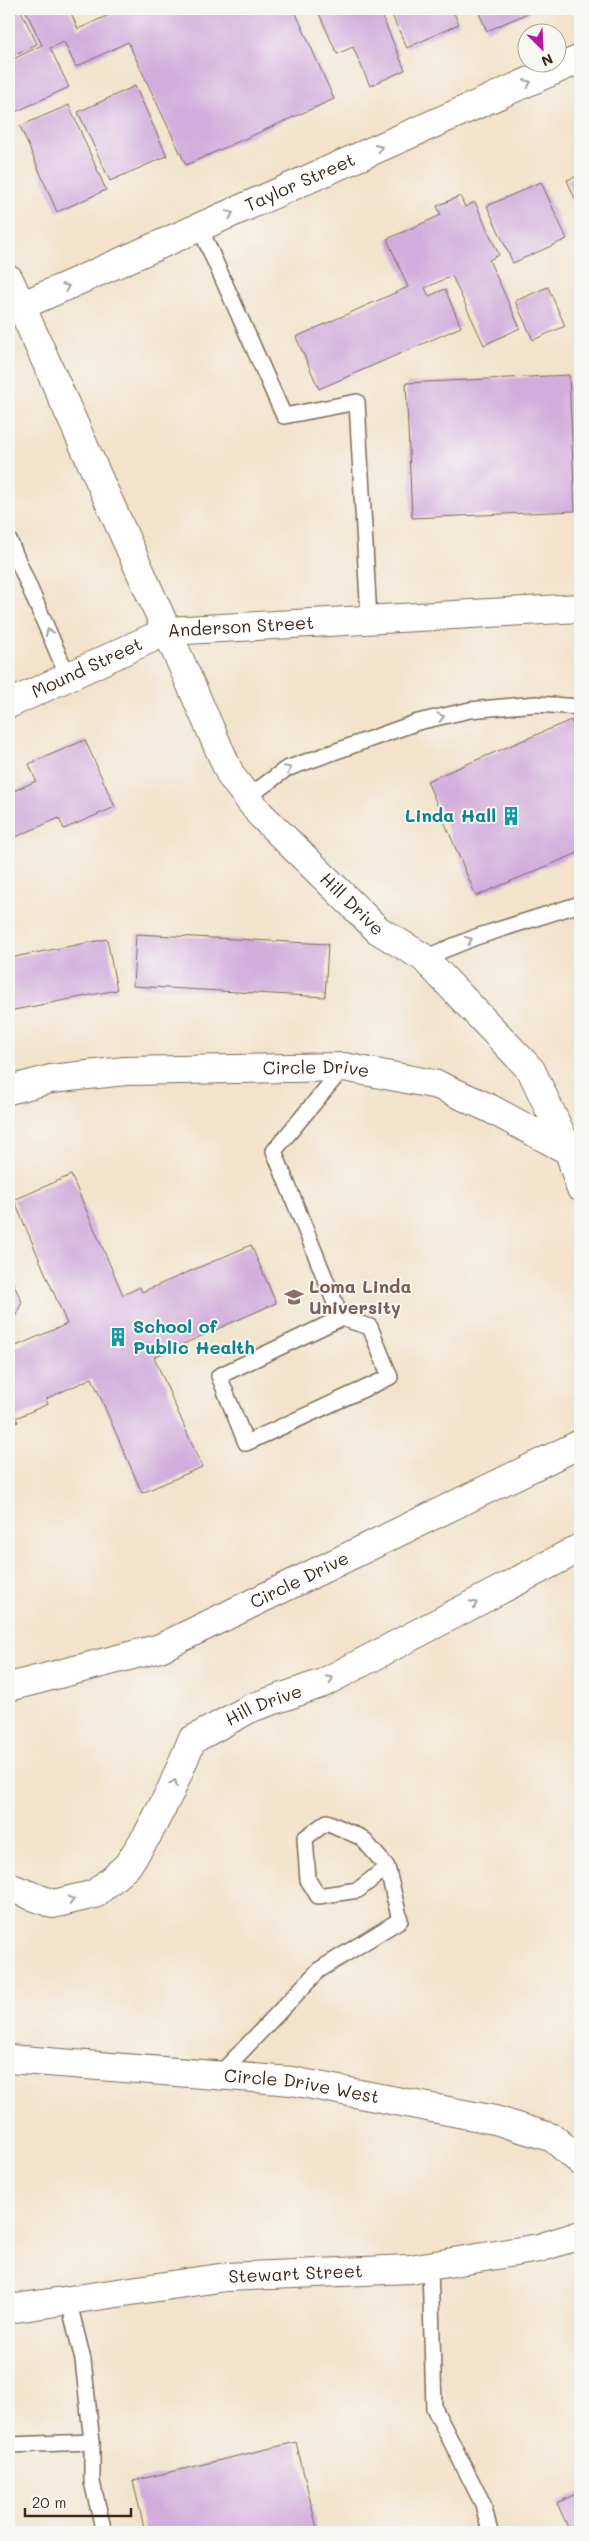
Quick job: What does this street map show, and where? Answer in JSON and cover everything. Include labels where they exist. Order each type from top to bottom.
[{"type":"street","name":"Taylor Street","points":[[21,306],[580,59]]},
{"type":"street","name":"Anderson Street","points":[[9,279],[167,631],[580,608]]},
{"type":"street","name":"Mound Street","points":[[9,704],[167,631]]},
{"type":"street","name":"Hill Drive","points":[[167,631],[231,776],[260,814],[378,930],[424,958],[531,1070],[569,1151]]},
{"type":"street","name":"Circle Drive","points":[[9,1090],[51,1079],[125,1071],[344,1067],[438,1085],[489,1108],[569,1151]]},
{"type":"street","points":[[569,1151],[580,1187]]},
{"type":"street","name":"Circle Drive","points":[[9,1687],[160,1648],[580,1444]]},
{"type":"street","name":"Hill Drive","points":[[9,1887],[54,1904],[95,1894],[126,1866],[148,1834],[171,1790],[192,1740],[251,1708],[323,1683],[580,1548]]},
{"type":"street","name":"Circle Drive West","points":[[9,2059],[292,2081],[495,2120],[554,2138],[580,2162]]},
{"type":"street","name":"Stewart Street","points":[[9,2309],[226,2276],[410,2269],[539,2248],[580,2235]]},
{"type":"lane","points":[[200,228],[284,416],[357,402],[369,619]]},
{"type":"lane","points":[[9,540],[68,677]]},
{"type":"lane","points":[[248,797],[286,769],[418,722],[470,710],[536,704],[580,707]]},
{"type":"lane","points":[[424,958],[476,937],[580,904]]},
{"type":"lane","points":[[341,1318],[274,1151],[344,1067]]},
{"type":"lane","points":[[341,1318],[370,1327],[390,1377],[246,1443],[219,1376],[341,1318]]},
{"type":"lane","points":[[219,2075],[320,1970],[400,1920],[387,1867],[362,1838],[327,1822],[305,1838],[308,1880],[318,1896],[358,1890],[387,1867]]},
{"type":"lane","points":[[430,2266],[434,2408],[483,2504],[490,2532]]},
{"type":"lane","points":[[68,2299],[83,2360],[92,2442],[92,2482],[104,2532]]},
{"type":"lane","points":[[9,2445],[92,2442]]},
{"type":"building","points":[[9,9],[20,9],[37,44],[9,57]]},
{"type":"building","points":[[25,9],[69,9],[78,29],[122,9],[294,9],[334,99],[186,165],[128,42],[76,67],[64,42],[50,48],[69,87],[9,115],[9,61],[42,45]]},
{"type":"building","points":[[317,9],[379,9],[405,70],[370,86],[353,47],[337,54]]},
{"type":"building","points":[[389,9],[452,9],[459,24],[407,48]]},
{"type":"building","points":[[477,9],[537,9],[487,31]]},
{"type":"building","points":[[135,86],[167,156],[110,181],[78,112]]},
{"type":"building","points":[[69,105],[106,190],[57,212],[20,126]]},
{"type":"building","points":[[580,175],[580,211],[567,180]]},
{"type":"building","points":[[541,182],[567,239],[513,263],[487,206]]},
{"type":"building","points":[[460,196],[465,207],[475,202],[499,255],[489,260],[520,328],[484,345],[452,276],[425,288],[429,296],[445,289],[461,327],[319,389],[296,337],[408,287],[387,239],[441,215],[437,206]]},
{"type":"building","points":[[548,287],[565,326],[533,340],[515,301]]},
{"type":"building","points":[[569,375],[575,511],[412,518],[406,383]]},
{"type":"building","name":"Linda Hall","points":[[571,720],[580,742],[580,852],[476,896],[427,781]]},
{"type":"building","points":[[85,740],[115,807],[64,829],[59,818],[9,840],[9,793],[36,781],[29,764]]},
{"type":"building","points":[[136,934],[328,944],[325,997],[133,986]]},
{"type":"building","points":[[107,939],[117,990],[9,1011],[9,958]]},
{"type":"building","name":"School of Public Health","points":[[71,1175],[123,1295],[140,1287],[142,1292],[251,1245],[276,1303],[154,1357],[202,1467],[142,1493],[92,1378],[46,1399],[48,1404],[16,1418],[18,1422],[9,1426],[9,1349],[67,1324],[14,1200]]},
{"type":"building","points":[[9,1274],[22,1302],[15,1317],[9,1320]]},
{"type":"building","points":[[296,2442],[318,2532],[145,2532],[133,2481]]},
{"type":"building","points":[[580,2492],[580,2532],[570,2532],[557,2503]]},
{"type":"place","name":"Linda Hall","points":[[511,816]]},
{"type":"place","name":"Loma Linda University","points":[[294,1297]]},
{"type":"place","name":"School of Public Health","points":[[118,1337]]}]
